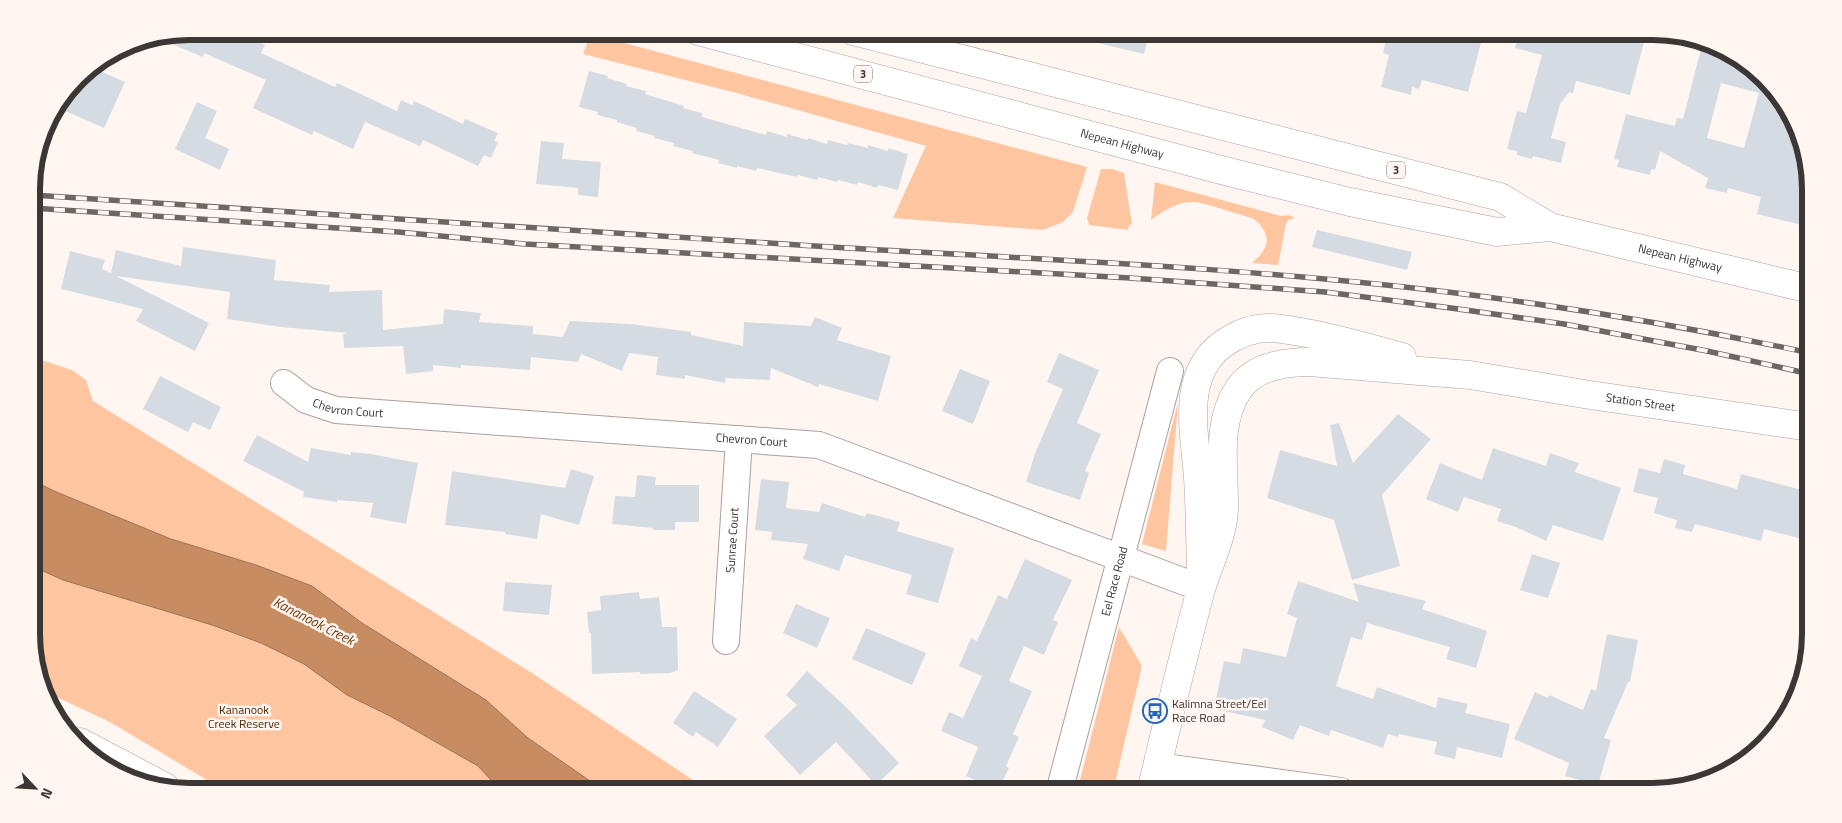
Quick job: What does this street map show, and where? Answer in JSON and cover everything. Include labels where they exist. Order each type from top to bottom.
[{"type":"main road","name":"Nepean Highway","points":[[732,40],[1225,171],[1350,202],[1496,232],[1550,227]]},
{"type":"main road","name":"Nepean Highway","points":[[888,40],[1500,197],[1550,227],[1802,288]]},
{"type":"main road","points":[[1225,171],[1236,130]]},
{"type":"main road","name":"Station Street","points":[[1201,588],[1198,482],[1193,400],[1200,372],[1208,358],[1228,339],[1260,328],[1280,328],[1344,341],[1470,375]]},
{"type":"main road","name":"Station Street","points":[[1201,588],[1223,517],[1222,448],[1230,403],[1247,379],[1270,367],[1297,362],[1470,375],[1590,395],[1802,426]]},
{"type":"main road","points":[[1154,779],[1201,588]]},
{"type":"main road","points":[[97,751],[145,776]]},
{"type":"street","name":"Eel Race Road","points":[[1062,783],[1170,371]]},
{"type":"street","name":"Chevron Court","points":[[284,383],[306,400],[336,410],[819,445],[1201,588]]},
{"type":"street","name":"Sunrae Court","points":[[726,641],[739,439]]},
{"type":"street","points":[[1154,779],[1212,783]]},
{"type":"green space","points":[[589,40],[613,40],[1087,167],[1073,212],[1063,222],[1043,230],[893,218],[926,146],[733,92],[583,54]]},
{"type":"green space","points":[[1101,169],[1112,169],[1124,173],[1132,224],[1129,225],[1128,230],[1089,225],[1087,218]]},
{"type":"green space","points":[[1155,182],[1281,216],[1289,215],[1295,218],[1288,220],[1286,224],[1278,265],[1252,263],[1262,253],[1267,242],[1263,228],[1252,218],[1208,205],[1188,202],[1171,207],[1151,220]]},
{"type":"green space","points":[[40,360],[72,370],[86,380],[93,401],[532,673],[697,783],[593,783],[528,738],[486,700],[362,623],[312,586],[256,565],[171,539],[40,484]]},
{"type":"green space","points":[[1178,402],[1166,551],[1142,544]]},
{"type":"green space","name":"Kananook Creek Reserve","points":[[40,570],[63,580],[212,625],[261,643],[304,664],[347,695],[390,716],[478,766],[494,783],[212,783],[110,722],[53,695],[51,691],[41,654]]},
{"type":"green space","points":[[1119,627],[1142,666],[1115,783],[1079,783]]},
{"type":"water","name":"Kananook Creek","points":[[40,484],[171,539],[256,565],[312,586],[362,623],[486,700],[528,738],[593,783],[494,783],[478,766],[390,716],[347,695],[304,664],[261,643],[212,625],[63,580],[40,570]]},
{"type":"building","points":[[179,40],[254,40],[265,45],[261,53],[335,87],[337,83],[397,111],[401,100],[412,105],[414,101],[463,124],[465,119],[498,133],[494,141],[498,142],[491,158],[484,155],[478,166],[423,140],[420,146],[365,122],[353,149],[314,131],[312,135],[253,108],[266,80],[204,53],[203,57],[167,42]]},
{"type":"building","points":[[1085,40],[1148,40],[1144,54]]},
{"type":"building","points":[[1386,40],[1482,40],[1468,92],[1422,80],[1419,89],[1412,87],[1411,95],[1381,87],[1389,55],[1383,53]]},
{"type":"building","points":[[1517,40],[1645,40],[1630,95],[1576,81],[1573,93],[1569,92],[1560,104],[1551,138],[1566,142],[1561,163],[1533,156],[1532,159],[1517,155],[1517,151],[1507,149],[1517,111],[1526,113],[1542,55],[1515,48]]},
{"type":"building","points":[[1701,48],[1728,60],[1744,71],[1771,98],[1791,132],[1801,169],[1802,225],[1757,214],[1761,197],[1728,188],[1727,193],[1705,188],[1708,178],[1660,151],[1655,170],[1651,169],[1650,175],[1617,167],[1619,160],[1614,159],[1626,114],[1675,126],[1677,118],[1683,119]],"holes":[[[1721,83],[1759,93],[1744,148],[1707,138]]]},
{"type":"building","points":[[99,70],[125,82],[104,128],[63,110],[71,98]]},
{"type":"building","points":[[589,71],[608,76],[607,78],[627,84],[626,86],[646,91],[645,94],[702,113],[702,117],[766,135],[767,131],[787,137],[787,134],[808,140],[808,138],[827,144],[828,140],[868,148],[868,145],[888,151],[888,148],[908,154],[898,190],[878,185],[877,188],[858,182],[857,185],[818,177],[817,180],[798,175],[797,177],[757,168],[756,171],[737,166],[737,168],[718,163],[719,160],[692,153],[693,151],[673,146],[674,143],[654,138],[655,136],[636,131],[637,128],[597,115],[598,112],[579,107]]},
{"type":"building","points":[[197,102],[217,111],[205,138],[229,149],[220,170],[175,149]]},
{"type":"building","points":[[541,141],[564,143],[562,159],[601,162],[598,197],[578,195],[578,188],[536,184]]},
{"type":"building","points":[[1317,230],[1412,252],[1407,270],[1312,247]]},
{"type":"building","points":[[183,247],[276,260],[274,280],[330,285],[329,292],[382,290],[383,330],[443,324],[444,309],[481,313],[479,322],[533,326],[533,334],[563,337],[570,321],[631,324],[691,332],[691,335],[743,346],[744,322],[811,326],[815,317],[842,328],[837,340],[891,356],[878,401],[819,384],[818,387],[771,368],[770,380],[726,378],[725,383],[685,375],[685,379],[656,375],[658,357],[629,353],[622,371],[581,354],[578,362],[531,357],[530,370],[461,365],[461,368],[433,365],[433,371],[406,374],[403,346],[344,348],[343,334],[348,333],[281,327],[227,319],[230,292],[116,276],[209,323],[195,351],[136,321],[143,309],[61,289],[70,251],[105,260],[102,269],[111,273],[116,250],[181,266]]},
{"type":"building","points":[[1059,353],[1099,370],[1077,423],[1101,434],[1085,471],[1089,473],[1080,500],[1026,482],[1036,451],[1063,389],[1047,382]]},
{"type":"building","points":[[960,369],[990,381],[973,424],[942,411]]},
{"type":"building","points":[[160,376],[221,407],[210,430],[193,422],[188,432],[143,409]]},
{"type":"building","points":[[1398,414],[1431,439],[1382,495],[1400,566],[1352,580],[1334,520],[1267,498],[1280,450],[1337,466],[1330,425],[1339,423],[1353,463]]},
{"type":"building","points":[[257,435],[308,462],[311,448],[351,455],[351,452],[371,454],[418,463],[406,524],[370,517],[373,503],[337,500],[337,502],[303,497],[304,492],[243,461]]},
{"type":"building","points":[[1493,448],[1546,466],[1550,453],[1579,463],[1575,472],[1621,488],[1603,541],[1553,525],[1546,541],[1516,527],[1497,521],[1501,509],[1464,497],[1458,512],[1426,499],[1440,463],[1482,480]]},
{"type":"building","points":[[1664,459],[1685,465],[1683,474],[1737,489],[1741,474],[1802,490],[1802,539],[1764,529],[1761,541],[1695,524],[1692,532],[1675,528],[1677,520],[1654,513],[1658,498],[1633,492],[1639,468],[1660,473]]},
{"type":"building","points":[[571,469],[594,476],[579,525],[541,514],[537,539],[505,534],[506,532],[445,525],[452,471],[565,488]]},
{"type":"building","points":[[637,475],[656,477],[655,485],[699,485],[699,522],[675,522],[675,530],[653,530],[653,528],[612,524],[615,496],[635,497]]},
{"type":"building","points":[[761,479],[789,482],[786,508],[819,512],[822,503],[865,517],[867,513],[900,522],[897,531],[954,548],[938,603],[906,594],[912,575],[845,555],[839,571],[803,559],[808,544],[771,540],[772,532],[755,530]]},
{"type":"building","points":[[1532,554],[1560,563],[1548,598],[1520,590]]},
{"type":"building","points":[[1025,559],[1072,580],[1053,620],[1058,622],[1044,655],[1024,646],[1009,681],[1032,691],[1013,734],[1019,737],[1006,766],[1009,768],[1002,783],[982,783],[966,776],[978,747],[941,731],[949,712],[963,718],[982,676],[959,666],[971,638],[977,641],[998,595],[1007,599]]},
{"type":"building","points":[[1298,581],[1359,602],[1353,583],[1426,601],[1422,609],[1487,631],[1476,668],[1446,659],[1450,647],[1367,623],[1362,640],[1351,637],[1336,686],[1373,699],[1377,687],[1436,708],[1438,697],[1468,704],[1465,713],[1510,724],[1502,758],[1457,747],[1455,759],[1434,754],[1437,742],[1399,734],[1398,737],[1388,734],[1383,748],[1331,730],[1329,736],[1300,725],[1293,740],[1262,727],[1265,720],[1214,709],[1224,661],[1240,664],[1243,648],[1286,657],[1297,618],[1287,614]]},
{"type":"building","points":[[505,582],[552,585],[549,615],[503,611]]},
{"type":"building","points":[[639,592],[640,599],[659,597],[662,627],[677,627],[678,670],[670,673],[592,674],[591,633],[589,633],[587,612],[601,610],[600,596]]},
{"type":"building","points":[[796,604],[830,618],[817,648],[783,633]]},
{"type":"building","points":[[866,628],[926,653],[912,685],[852,659]]},
{"type":"building","points":[[1607,634],[1638,640],[1630,682],[1628,682],[1604,738],[1611,740],[1599,783],[1591,783],[1565,776],[1569,763],[1514,739],[1535,692],[1548,698],[1549,695],[1583,710],[1591,689],[1596,691]]},
{"type":"building","points":[[807,671],[848,709],[899,763],[878,783],[874,783],[836,742],[800,775],[764,736],[797,705],[786,695]]},
{"type":"building","points":[[694,691],[737,719],[718,747],[696,732],[693,737],[673,723]]},
{"type":"railway","points":[[40,196],[1304,277],[1380,284],[1545,305],[1634,319],[1802,351]]},
{"type":"railway","points":[[40,209],[398,232],[525,244],[1130,278],[1325,292],[1564,324],[1707,351],[1802,372]]},
{"type":"place","name":"Kalimna Street/Eel Race Road","points":[[1155,711]]}]
